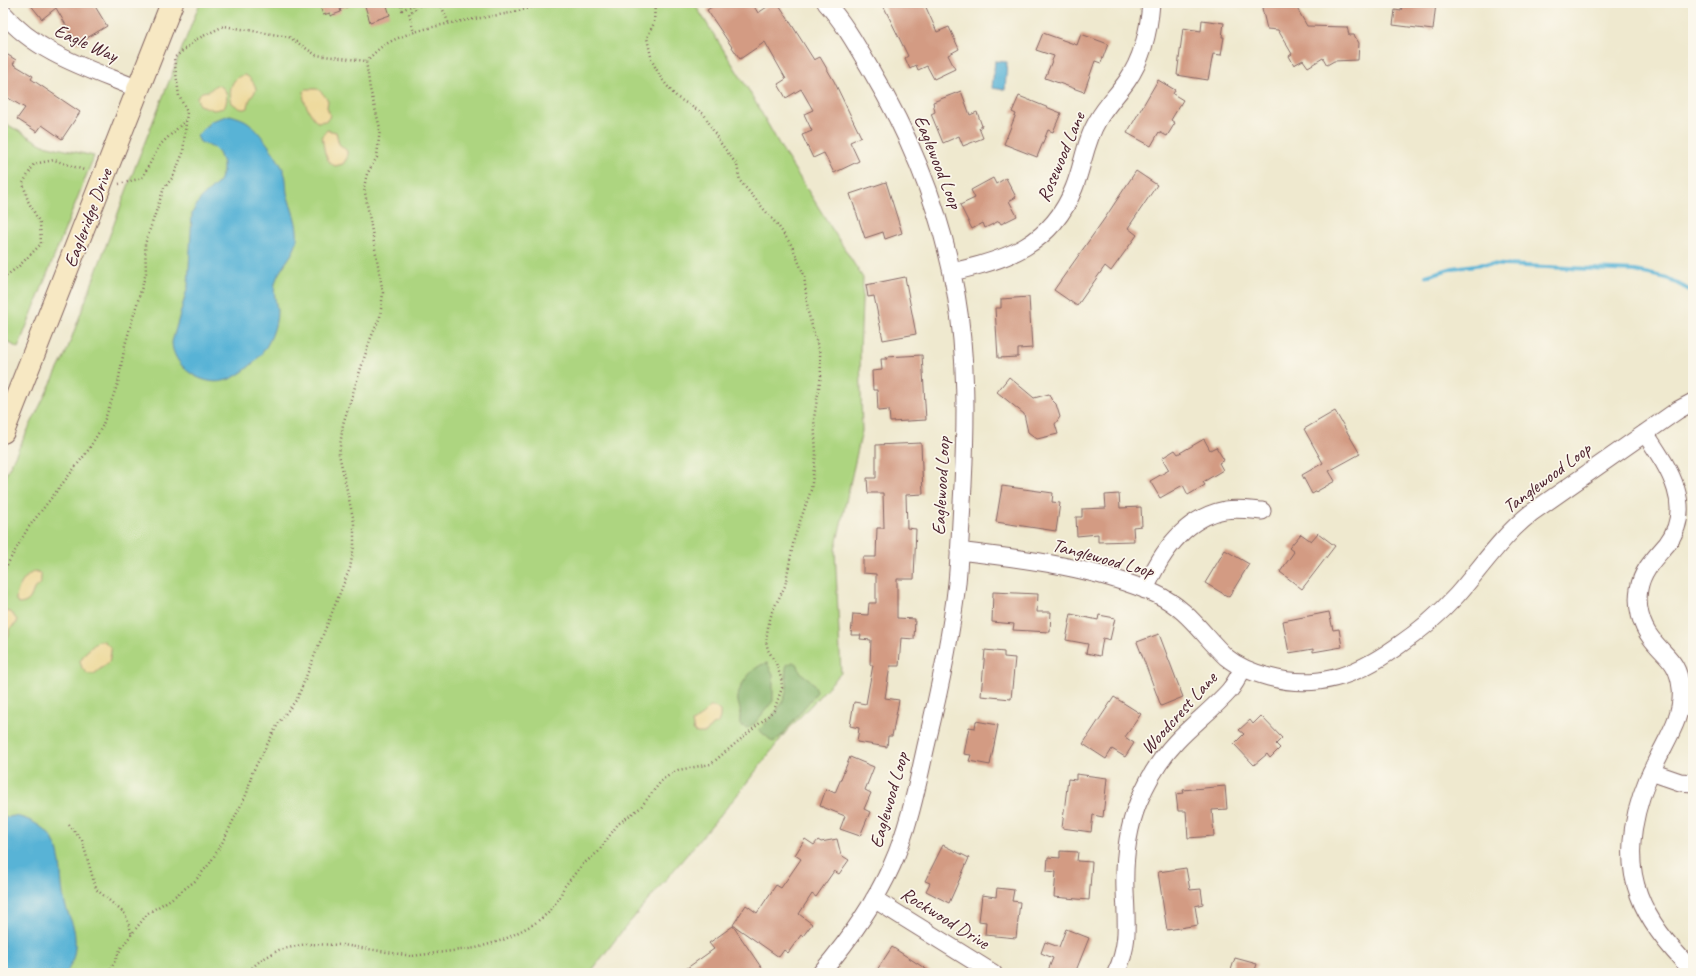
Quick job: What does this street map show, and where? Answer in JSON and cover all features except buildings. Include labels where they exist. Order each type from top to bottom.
[{"type":"main road","name":"Eagleridge Drive","points":[[3,432],[172,3]]},
{"type":"street","name":"Eaglewood Loop","points":[[821,973],[853,933],[874,899],[898,850],[916,790],[946,657],[952,620],[959,551],[966,404],[962,339],[952,272],[931,196],[902,126],[859,48],[843,24],[826,3]]},
{"type":"street","name":"Rosewood Lane","points":[[952,272],[982,265],[1017,252],[1046,231],[1058,218],[1074,188],[1092,131],[1128,79],[1144,46],[1151,3]]},
{"type":"street","name":"Eagle Way","points":[[3,13],[17,29],[54,54],[138,89]]},
{"type":"street","name":"Tanglewood Loop","points":[[959,551],[1016,558],[1054,565],[1124,582],[1145,590],[1165,599],[1181,610],[1227,658],[1243,668],[1279,680],[1312,682],[1345,676],[1372,664],[1440,614],[1521,521],[1678,410],[1693,402]]},
{"type":"street","points":[[1645,433],[1675,481],[1679,491],[1681,512],[1679,522],[1672,538],[1650,563],[1642,579],[1639,589],[1639,609],[1645,629],[1651,639],[1672,661],[1679,678],[1682,698],[1679,715],[1642,792],[1634,825],[1632,850],[1634,877],[1639,895],[1649,916],[1665,940],[1693,971]]},
{"type":"street","points":[[1145,590],[1160,557],[1189,527],[1213,513],[1226,510],[1240,509],[1262,511]]},
{"type":"street","name":"Woodcrest Lane","points":[[1116,973],[1126,941],[1127,924],[1124,890],[1125,856],[1138,804],[1155,771],[1165,756],[1176,742],[1229,690],[1243,668]]},
{"type":"street","points":[[1651,772],[1680,782],[1693,783]]},
{"type":"street","name":"Rockwood Drive","points":[[874,899],[993,973]]},
{"type":"path","points":[[417,3],[418,6],[422,5],[421,3]]},
{"type":"path","points":[[440,3],[449,24]]},
{"type":"path","points":[[366,61],[379,48],[402,36],[449,24],[552,3]]},
{"type":"path","points":[[246,973],[261,960],[279,950],[306,944],[343,945],[412,956],[476,948],[503,940],[534,924],[548,913],[560,897],[564,887],[582,865],[598,852],[618,824],[640,808],[663,779],[678,770],[712,764],[774,710],[782,688],[781,678],[776,663],[768,650],[766,641],[772,612],[785,586],[794,539],[811,490],[816,454],[814,418],[821,375],[820,354],[808,312],[804,275],[792,246],[779,227],[740,181],[736,165],[719,141],[704,114],[678,98],[672,92],[661,78],[652,61],[647,38],[654,23],[655,3]]},
{"type":"path","points":[[401,6],[402,10],[413,4],[415,9],[409,13],[414,33]]},
{"type":"path","points":[[3,572],[28,528],[87,452],[102,427],[118,383],[124,345],[146,273],[145,244],[164,188],[173,177],[183,153],[187,119],[186,112],[179,96],[174,58],[197,39],[224,26],[289,37],[316,55],[366,61]]},
{"type":"path","points":[[109,973],[121,948],[148,913],[171,899],[195,881],[210,863],[222,843],[247,793],[255,766],[279,722],[297,699],[350,568],[354,546],[354,522],[339,454],[343,424],[361,366],[380,317],[383,293],[364,187],[367,174],[377,157],[380,128],[370,89],[366,61]]},
{"type":"path","points":[[114,182],[120,184],[142,178],[160,145],[187,119]]},
{"type":"path","points":[[3,278],[18,267],[41,244],[40,223],[28,201],[23,183],[34,164],[54,160],[84,170]]},
{"type":"path","points":[[69,825],[82,840],[96,889],[125,914],[132,934]]},
{"type":"green space","points":[[200,3],[694,3],[748,89],[783,151],[863,278],[860,352],[862,431],[835,550],[841,673],[786,732],[738,794],[619,935],[590,973],[3,973],[3,480],[66,353],[137,162]]},
{"type":"green space","points":[[3,122],[43,145],[94,156],[18,348],[3,339]]},
{"type":"green space","points":[[793,662],[798,665],[799,670],[812,682],[817,692],[781,736],[773,742],[759,730],[777,710],[784,699],[787,686],[786,668],[787,665]]},
{"type":"green space","points":[[767,663],[773,674],[773,701],[754,724],[747,728],[740,725],[738,700],[739,692],[744,681],[752,671]]},
{"type":"sand","points":[[245,75],[252,81],[256,90],[249,101],[248,108],[243,109],[232,103],[230,94],[232,85],[236,79]]},
{"type":"sand","points":[[216,85],[223,88],[225,91],[227,101],[224,108],[214,110],[199,105],[197,97],[202,92],[209,91]]},
{"type":"sand","points":[[306,89],[317,89],[322,92],[328,101],[327,107],[329,116],[326,121],[317,122],[309,110],[304,101],[304,92]]},
{"type":"sand","points":[[327,130],[336,132],[339,144],[347,151],[347,158],[343,164],[335,166],[331,164],[327,157],[322,136]]},
{"type":"sand","points":[[35,571],[40,573],[40,582],[34,589],[28,601],[19,604],[16,601],[16,597],[21,583]]},
{"type":"sand","points":[[3,611],[11,612],[17,620],[17,623],[9,629],[9,635],[3,641]]},
{"type":"sand","points":[[98,641],[104,641],[111,648],[109,662],[94,674],[88,674],[82,668],[80,661],[85,653]]},
{"type":"sand","points":[[710,707],[715,707],[720,711],[718,723],[711,726],[706,733],[694,732],[692,722],[699,718]]},
{"type":"water","points":[[995,61],[1007,62],[1005,90],[992,88]]},
{"type":"water","points":[[230,115],[245,120],[258,132],[282,167],[286,177],[287,193],[296,223],[297,241],[293,252],[279,273],[275,284],[274,290],[277,317],[272,336],[266,348],[247,369],[228,380],[214,382],[197,377],[182,366],[173,350],[172,342],[188,286],[192,213],[201,198],[218,183],[223,172],[223,163],[219,153],[214,148],[200,142],[197,136],[211,121]]},
{"type":"water","points":[[14,816],[40,826],[52,838],[56,845],[60,861],[63,896],[75,934],[74,957],[66,973],[3,973],[3,818]]},
{"type":"waterway","points":[[1426,276],[1453,268],[1483,264],[1635,271],[1667,278],[1693,292]]}]
